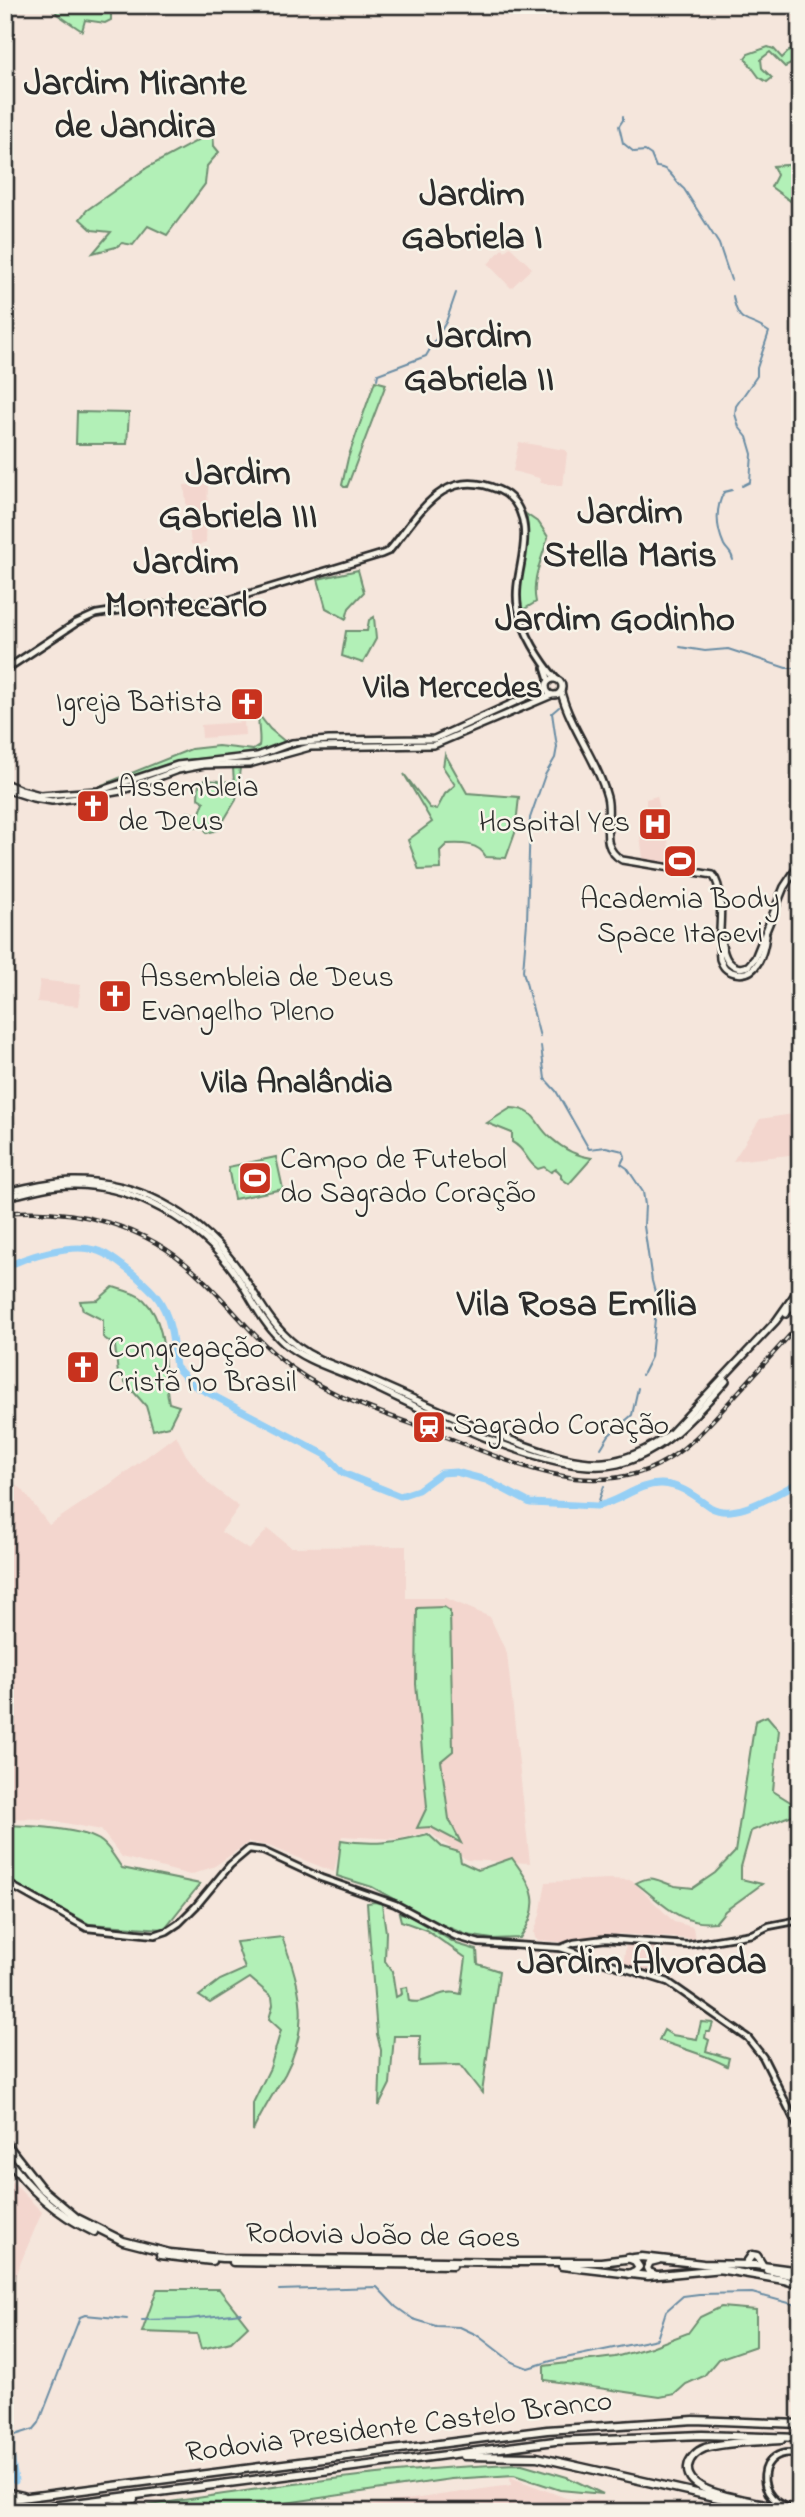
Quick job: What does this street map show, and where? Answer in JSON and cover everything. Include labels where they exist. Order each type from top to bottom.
[{"type":"highway","name":"Rodovia João de Goes","points":[[5,2142],[41,2188],[77,2218],[123,2241],[157,2251],[227,2258],[606,2262],[642,2257],[800,2271]]},
{"type":"highway","name":"Rodovia João de Goes","points":[[5,2155],[30,2187],[70,2219],[111,2241],[170,2258],[314,2264],[572,2266],[627,2275],[658,2276],[718,2269],[754,2269],[800,2277]]},
{"type":"highway","points":[[627,2275],[639,2267],[642,2257]]},
{"type":"highway","points":[[623,2258],[635,2261],[639,2267]]},
{"type":"highway","points":[[658,2276],[648,2270],[649,2263],[654,2260],[674,2260]]},
{"type":"highway","points":[[718,2269],[800,2285]]},
{"type":"highway","name":"Rodovia Presidente Castelo Branco","points":[[5,2500],[547,2430],[694,2420],[800,2424]]},
{"type":"highway","name":"Rodovia Presidente Castelo Branco","points":[[5,2512],[501,2447],[589,2439],[702,2435],[800,2439]]},
{"type":"highway","points":[[784,2510],[702,2488],[691,2480],[688,2469],[694,2455],[702,2449],[800,2439]]},
{"type":"highway","points":[[444,2456],[537,2457],[763,2508],[784,2510]]},
{"type":"highway","points":[[5,2492],[29,2497]]},
{"type":"highway","points":[[85,2512],[152,2494]]},
{"type":"highway","points":[[763,2508],[772,2512]]},
{"type":"main road","points":[[5,670],[70,627],[96,614],[153,605],[229,600],[382,554],[395,543],[429,499],[452,487],[469,483],[490,486],[503,492],[514,500],[521,513],[525,531],[518,581],[518,608],[549,681],[546,688],[434,740],[329,740],[292,743],[257,757],[177,765],[98,791],[40,795],[5,786]]},
{"type":"main road","points":[[5,786],[23,795],[52,801],[121,791],[186,768],[249,764],[301,748],[336,745],[434,745],[556,694],[562,685],[545,667]]},
{"type":"main road","points":[[549,681],[556,679]]},
{"type":"main road","points":[[546,688],[556,694],[564,704],[607,797],[609,821],[606,836],[609,849],[622,860],[713,875],[720,894],[719,934],[725,965],[740,968],[748,966],[755,958],[784,887],[800,863]]},
{"type":"main road","points":[[5,1195],[57,1186],[116,1191],[144,1200],[183,1219],[220,1247],[235,1264],[261,1307],[288,1339],[326,1363],[486,1431],[543,1452],[584,1461],[603,1462],[623,1458],[653,1445],[671,1433],[776,1321],[800,1287]]},
{"type":"main road","points":[[183,1219],[230,1266],[264,1321],[285,1343],[317,1364],[466,1428],[553,1461],[583,1467],[617,1464],[640,1456],[667,1441],[761,1343],[800,1294]]},
{"type":"main road","points":[[377,1388],[387,1388]]},
{"type":"main road","points":[[553,1461],[584,1461]]},
{"type":"main road","points":[[5,1882],[92,1930],[160,1934],[178,1923],[196,1906],[244,1851],[254,1849],[321,1878],[395,1904],[465,1940],[561,1948],[668,1982],[740,2032],[755,2046],[800,2131]]},
{"type":"main road","points":[[561,1948],[574,1943],[605,1939],[687,1945],[752,1934],[769,1926],[800,1920]]},
{"type":"main road","points":[[800,2455],[779,2455],[767,2465],[764,2485],[772,2500],[784,2510],[800,2511]]},
{"type":"shaded area","points":[[510,247],[532,268],[511,288],[488,264],[503,248],[505,251]]},
{"type":"shaded area","points":[[519,442],[565,450],[567,453],[563,486],[541,483],[539,478],[513,471]]},
{"type":"shaded area","points":[[208,484],[206,542],[196,546],[191,544],[184,485]]},
{"type":"shaded area","points":[[244,722],[245,735],[202,738],[201,725]]},
{"type":"shaded area","name":"Hospital Yes","points":[[657,796],[661,813],[664,813],[670,854],[676,863],[643,858],[640,835],[646,812],[646,799]]},
{"type":"shaded area","points":[[40,980],[81,985],[78,1006],[37,1002]]},
{"type":"shaded area","points":[[800,1113],[800,1154],[733,1161],[760,1119]]},
{"type":"shaded area","points":[[176,1435],[186,1455],[209,1484],[239,1507],[221,1532],[249,1550],[268,1529],[291,1547],[406,1546],[406,1598],[446,1598],[490,1617],[507,1654],[530,1863],[467,1860],[429,1832],[397,1839],[342,1836],[334,1872],[269,1846],[249,1842],[215,1866],[190,1875],[122,1857],[101,1830],[44,1819],[5,1818],[5,1494],[16,1485],[22,1489],[49,1525]]},
{"type":"shaded area","points":[[632,1880],[674,1922],[693,1927],[695,1939],[620,1934],[562,1942],[535,1938],[534,1932],[546,1882]]},
{"type":"shaded area","points":[[626,1944],[660,1947],[654,1974],[623,1965]]},
{"type":"shaded area","points":[[12,2182],[42,2212],[5,2305],[5,2188]]},
{"type":"shaded area","points":[[510,2477],[566,2498],[633,2504],[671,2512],[321,2512],[511,2485]]},
{"type":"green space","points":[[53,5],[76,5],[78,9],[105,5],[111,12],[111,20],[105,23],[85,20],[82,31],[57,14]]},
{"type":"green space","points":[[768,47],[774,49],[782,58],[791,49],[800,49],[797,61],[785,67],[770,52],[761,59],[762,68],[772,78],[767,82],[759,77],[745,58],[748,54]]},
{"type":"green space","points":[[213,132],[214,146],[219,152],[207,166],[205,184],[167,235],[148,226],[133,245],[122,243],[93,253],[111,232],[92,230],[80,219],[87,210],[148,167]]},
{"type":"green space","points":[[800,164],[800,208],[771,187],[777,175],[773,166]]},
{"type":"green space","points":[[375,381],[386,384],[347,487],[344,487],[342,485],[348,458]]},
{"type":"green space","points":[[77,412],[129,413],[127,444],[76,444]]},
{"type":"green space","points":[[526,514],[539,523],[548,537],[536,578],[536,602],[521,611],[519,585],[528,526]]},
{"type":"green space","points":[[358,570],[364,592],[349,608],[346,619],[326,608],[318,579]]},
{"type":"green space","points":[[374,617],[376,639],[363,663],[342,656],[346,631],[367,631],[369,620]]},
{"type":"green space","points":[[259,715],[270,729],[288,744],[258,754],[184,760],[102,787],[191,749],[218,746],[253,750],[259,746]]},
{"type":"green space","points":[[445,754],[467,793],[519,797],[515,833],[506,858],[486,857],[479,849],[470,845],[447,844],[440,851],[441,869],[419,870],[408,840],[432,822],[404,774],[430,808],[437,809],[445,794],[455,785],[443,767]]},
{"type":"green space","points":[[233,768],[240,768],[236,800],[218,830],[207,833],[203,826],[193,827],[192,818],[187,818],[188,812],[199,815],[204,802],[198,798],[199,783],[205,780],[234,782]]},
{"type":"green space","points":[[511,1108],[526,1111],[555,1142],[592,1158],[569,1184],[561,1178],[556,1169],[551,1172],[544,1167],[538,1169],[534,1166],[521,1148],[512,1142],[512,1133],[487,1123]]},
{"type":"green space","name":"Campo de Futebol do Sagrado Coração","points":[[276,1157],[283,1189],[234,1199],[228,1167]]},
{"type":"green space","points":[[113,1287],[144,1300],[158,1322],[164,1349],[169,1403],[179,1406],[169,1426],[153,1430],[146,1406],[118,1374],[115,1346],[103,1337],[103,1320],[83,1310],[80,1301],[98,1300]]},
{"type":"green space","points":[[444,1607],[450,1611],[453,1751],[441,1761],[449,1819],[461,1843],[431,1827],[417,1828],[427,1807],[416,1684],[417,1608]]},
{"type":"green space","points":[[767,1716],[779,1730],[773,1791],[800,1808],[800,1812],[751,1831],[741,1867],[741,1879],[762,1884],[725,1911],[716,1922],[682,1917],[636,1883],[652,1878],[675,1886],[693,1888],[715,1873],[735,1852],[755,1721]]},
{"type":"green space","points":[[5,1825],[55,1829],[94,1837],[105,1845],[122,1868],[200,1884],[164,1929],[89,1924],[5,1879]]},
{"type":"green space","points":[[428,1834],[442,1847],[459,1852],[461,1862],[478,1870],[512,1858],[526,1878],[533,1896],[532,1915],[520,1938],[492,1939],[467,1935],[431,1920],[372,1887],[337,1876],[341,1840],[385,1842]]},
{"type":"green space","points":[[367,1903],[382,1904],[386,1932],[385,1961],[392,1971],[396,1997],[402,1994],[401,1988],[407,1987],[409,2001],[416,2002],[447,1993],[461,1994],[466,1958],[426,1930],[401,1921],[399,1913],[406,1914],[457,1944],[477,1950],[478,1964],[499,1971],[482,2093],[460,2065],[419,2066],[420,2036],[394,2036],[390,2084],[379,2106],[381,2050],[377,2034]]},
{"type":"green space","points":[[282,1937],[298,1989],[298,2039],[285,2074],[253,2131],[253,2103],[270,2068],[281,2030],[269,2019],[272,1997],[250,1978],[210,2003],[199,1996],[220,1980],[245,1969],[236,1942]]},
{"type":"green space","points":[[701,2022],[713,2023],[710,2032],[706,2032],[705,2038],[709,2040],[706,2051],[729,2058],[727,2066],[659,2040],[664,2030],[672,2035],[697,2039]]},
{"type":"green space","points":[[157,2289],[219,2289],[248,2326],[231,2342],[201,2349],[197,2334],[142,2332]]},
{"type":"green space","points":[[721,2307],[756,2310],[756,2346],[718,2359],[704,2376],[686,2384],[675,2394],[660,2397],[544,2380],[544,2366],[615,2357],[651,2347],[688,2333],[700,2317]]},
{"type":"green space","points":[[522,2464],[567,2477],[603,2494],[560,2490],[514,2475],[451,2479],[223,2512],[105,2512],[365,2475]]},
{"type":"waterway","points":[[623,116],[619,126],[623,143],[634,152],[645,151],[651,155],[656,167],[669,172],[684,189],[719,244],[731,280]]},
{"type":"waterway","points":[[377,379],[378,374],[426,356],[446,322],[456,293]]},
{"type":"waterway","points":[[733,296],[741,317],[769,332],[757,368],[757,376],[736,406],[735,414],[739,427],[747,437],[752,454],[750,482],[742,486]]},
{"type":"waterway","points":[[732,490],[724,492],[719,505],[718,525],[721,538],[733,560]]},
{"type":"waterway","points":[[680,647],[705,651],[728,649],[786,668],[797,668]]},
{"type":"waterway","points":[[540,1037],[523,971],[530,818],[545,775],[555,758],[557,747],[552,713],[559,707]]},
{"type":"waterway","points":[[541,1046],[545,1079],[556,1091],[589,1149],[606,1147],[623,1151],[625,1156],[621,1164],[627,1168],[643,1192],[644,1226],[657,1300],[651,1357],[642,1375]]},
{"type":"waterway","points":[[5,1268],[36,1255],[62,1249],[85,1248],[106,1254],[136,1276],[159,1299],[169,1323],[176,1367],[193,1385],[326,1455],[343,1473],[400,1496],[418,1490],[441,1473],[456,1472],[486,1480],[530,1503],[597,1506],[645,1486],[662,1484],[682,1489],[720,1511],[731,1511],[755,1504],[800,1482]]},
{"type":"waterway","points":[[601,1448],[609,1435],[632,1415],[638,1388]]},
{"type":"waterway","points":[[597,1506],[604,1486]]},
{"type":"waterway","points":[[279,2290],[377,2287],[396,2307],[413,2319],[436,2326],[460,2327],[477,2335],[512,2362],[528,2368],[657,2339],[666,2311],[683,2296],[752,2293],[800,2306]]},
{"type":"waterway","points":[[142,2320],[189,2319],[241,2313]]},
{"type":"waterway","points":[[12,2436],[34,2429],[39,2423],[80,2317],[85,2315],[127,2319]]},
{"type":"waterway","points":[[5,2405],[11,2421],[11,2455],[15,2481]]},
{"type":"railway","points":[[5,1213],[82,1216],[131,1231],[176,1256],[207,1283],[266,1346],[314,1382],[354,1402],[506,1460],[575,1478],[607,1479],[628,1476],[669,1459],[707,1426],[800,1324]]},
{"type":"place","name":"Igreja Batista","points":[[247,704]]},
{"type":"place","name":"Assembleia de Deus","points":[[93,806]]},
{"type":"place","name":"Hospital Yes","points":[[655,824]]},
{"type":"place","name":"Academia Body Space Itapevi","points":[[680,861]]},
{"type":"place","name":"Assembleia de Deus Evangelho Pleno","points":[[115,996]]},
{"type":"place","name":"Campo de Futebol do Sagrado Coração","points":[[255,1178]]},
{"type":"place","name":"Congregação Cristã no Brasil","points":[[83,1367]]},
{"type":"place","name":"Sagrado Coração","points":[[429,1427]]},
{"type":"district","name":"Jardim Mirante de Jandira","points":[[135,106]]},
{"type":"district","name":"Jardim Gabriela I","points":[[472,218]]},
{"type":"district","name":"Jardim Gabriela II","points":[[479,360]]},
{"type":"district","name":"Jardim Gabriela III","points":[[238,496]]},
{"type":"district","name":"Jardim Stella Maris","points":[[630,536]]},
{"type":"district","name":"Jardim Montecarlo","points":[[186,586]]},
{"type":"district","name":"Jardim Godinho","points":[[615,621]]},
{"type":"district","name":"Vila Mercedes","points":[[453,689]]},
{"type":"district","name":"Vila Analândia","points":[[297,1084]]},
{"type":"district","name":"Vila Rosa Emília","points":[[577,1306]]},
{"type":"district","name":"Jardim Alvorada","points":[[642,1964]]}]
